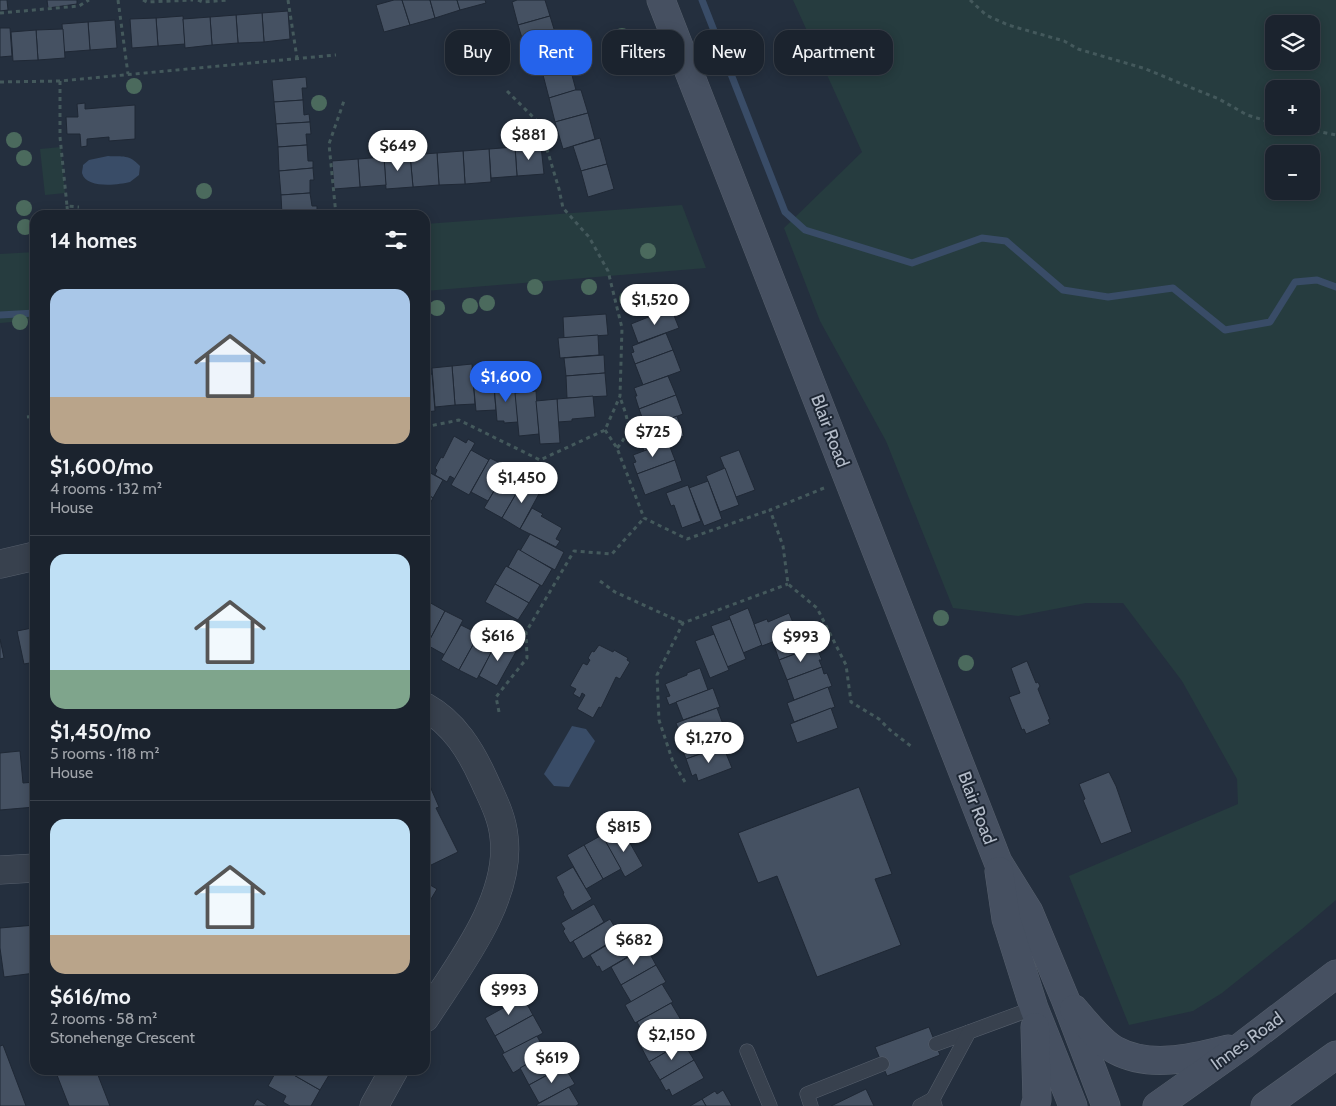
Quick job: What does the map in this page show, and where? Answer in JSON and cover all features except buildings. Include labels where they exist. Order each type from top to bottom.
[{"type":"main road","name":"Blair Road","points":[[661,0],[998,862],[1029,912],[1066,1001],[1106,1106]]},
{"type":"main road","name":"Blair Road","points":[[998,862],[1006,919],[1034,1008],[1073,1106]]},
{"type":"main road","name":"Innes Road","points":[[1157,1106],[1244,1045],[1336,974]]},
{"type":"main road","points":[[1066,1001],[1114,1049],[1137,1059],[1180,1060],[1244,1045]]},
{"type":"main road","points":[[1034,1008],[1035,1106]]},
{"type":"main road","points":[[1265,1106],[1336,1055]]},
{"type":"street","points":[[0,564],[30,557]]},
{"type":"street","points":[[430,710],[462,739],[474,758],[498,812],[504,837],[504,866],[498,892],[481,930],[430,1010]]},
{"type":"street","points":[[0,870],[30,868]]},
{"type":"street","points":[[374,1106],[391,1075]]},
{"type":"lane","points":[[936,1044],[1034,1008]]},
{"type":"lane","points":[[920,1106],[934,1102],[969,1032]]},
{"type":"lane","points":[[747,1050],[770,1106]]},
{"type":"lane","points":[[811,1106],[807,1094],[882,1064]]},
{"type":"path","points":[[0,13],[79,6],[89,0]]},
{"type":"path","points":[[118,0],[128,74]]},
{"type":"path","points":[[143,0],[147,2],[193,0]]},
{"type":"path","points":[[198,0],[203,2],[229,0]]},
{"type":"path","points":[[288,0],[297,58]]},
{"type":"path","points":[[970,0],[986,15],[1008,25],[1064,41],[1078,49],[1144,68],[1218,98],[1246,116],[1265,121]]},
{"type":"path","points":[[0,82],[60,81],[336,55]]},
{"type":"path","points":[[60,81],[60,137],[67,210]]},
{"type":"path","points":[[507,91],[539,123],[563,208],[589,237],[608,271],[622,328],[620,396],[628,422],[625,439],[617,448]]},
{"type":"path","points":[[336,210],[329,144],[344,98]]},
{"type":"path","points":[[1320,132],[1336,135]]},
{"type":"path","points":[[67,206],[79,207]]},
{"type":"path","points":[[430,425],[459,420],[540,460],[606,430],[620,396]]},
{"type":"path","points":[[606,430],[617,448],[644,518],[687,539],[770,510],[824,488]]},
{"type":"path","points":[[770,510],[783,546],[788,584],[817,608],[846,665],[851,702],[879,718],[890,730],[912,747]]},
{"type":"path","points":[[499,712],[496,697],[527,658],[526,632],[574,550],[612,554],[644,518]]},
{"type":"path","points":[[600,581],[615,592],[683,623]]},
{"type":"path","points":[[685,782],[672,762],[659,720],[657,675],[683,623],[788,584]]},
{"type":"green space","points":[[793,0],[1336,0],[1336,900],[1222,993],[1193,1011],[1129,1025],[1069,876],[1238,804],[1237,779],[1182,681],[1123,603],[1086,603],[1018,616],[953,608],[886,441],[820,321],[784,228],[862,152],[827,75],[893,75],[893,30],[807,30]]},
{"type":"green space","points":[[61,147],[65,193],[45,195],[40,149]]},
{"type":"green space","points":[[682,205],[706,268],[430,291],[430,224]]},
{"type":"green space","points":[[30,252],[30,320],[0,323],[0,254]]},
{"type":"water","points":[[108,156],[126,157],[132,160],[140,166],[139,175],[130,182],[111,185],[96,184],[85,178],[82,173],[83,165],[89,160]]},
{"type":"water","points":[[572,726],[586,729],[595,741],[569,787],[554,786],[544,774]]},
{"type":"waterway","points":[[702,0],[785,212],[805,230],[912,263],[982,238],[1006,241],[1063,290],[1108,297],[1173,288],[1225,330],[1270,322],[1295,282],[1317,280],[1336,287]]},
{"type":"waterway","points":[[0,315],[30,313]]}]
